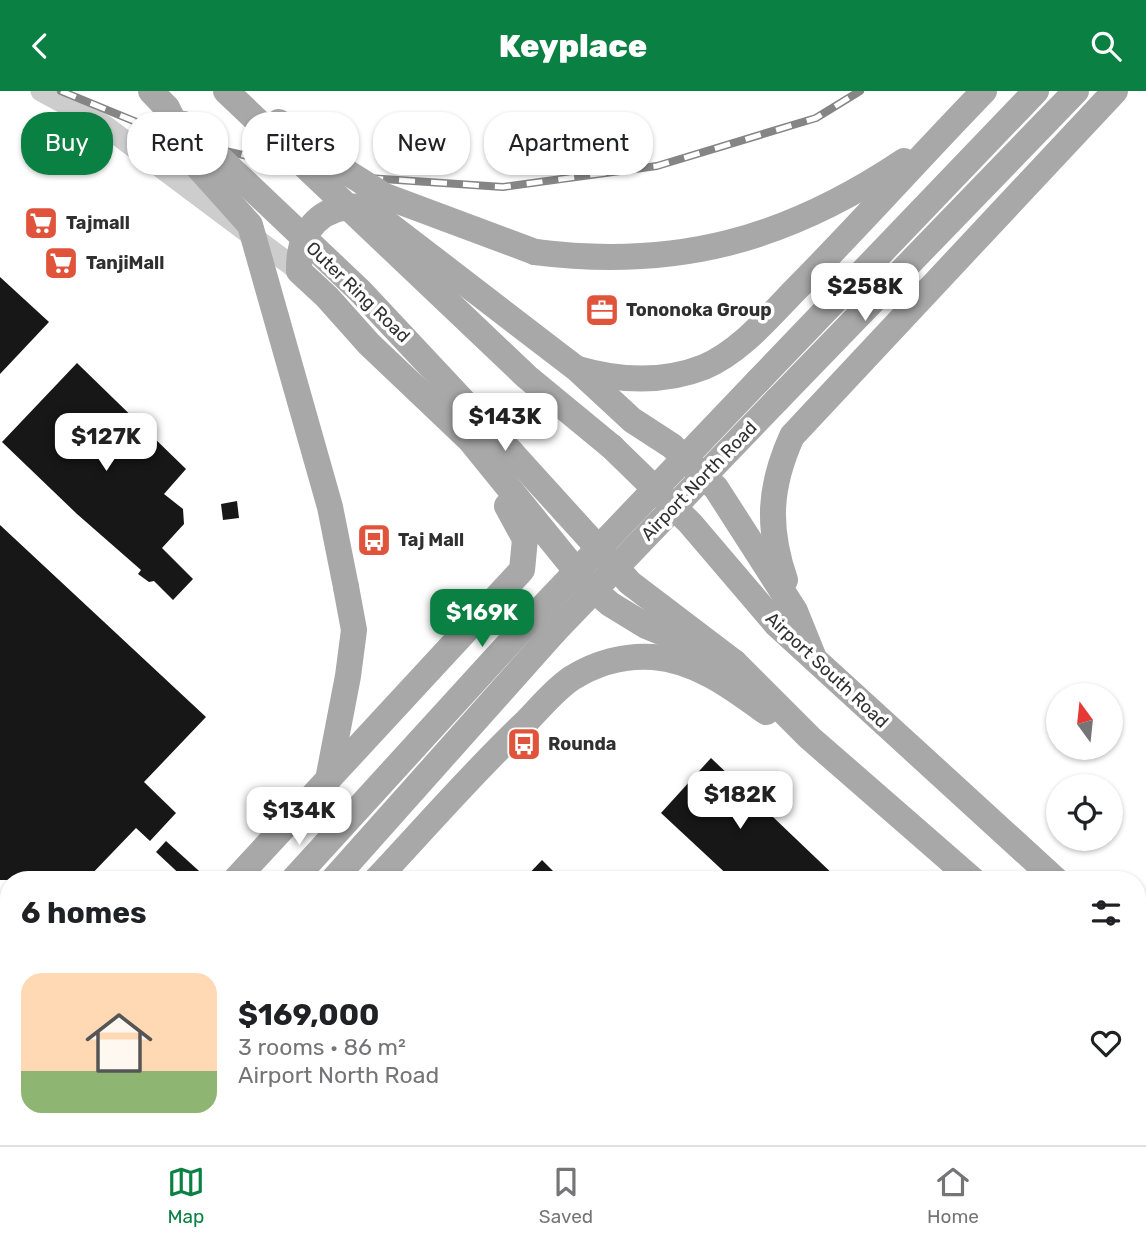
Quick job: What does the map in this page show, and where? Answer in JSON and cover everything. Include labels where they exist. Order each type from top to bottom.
[{"type":"main road","points":[[226,91],[269,114],[329,161],[385,196],[535,252],[586,259],[694,253],[730,244],[785,224],[836,201],[940,136]]},
{"type":"main road","name":"Airport South Road","points":[[226,91],[517,368],[612,447],[690,523],[777,625],[1046,871]]},
{"type":"main road","points":[[577,369],[628,378],[649,378],[688,372],[723,357],[743,342],[843,241],[985,91]]},
{"type":"main road","name":"Airport North Road","points":[[301,871],[534,616],[1036,91]]},
{"type":"main road","name":"Airport North Road","points":[[341,871],[554,632],[1076,91]]},
{"type":"main road","points":[[814,658],[780,566],[772,518],[776,476],[792,436],[1115,91]]},
{"type":"main road","points":[[159,100],[198,167],[250,225],[330,507],[354,630],[328,782]]},
{"type":"main road","name":"Outer Ring Road","points":[[159,100],[360,291],[435,367],[630,583],[734,662]]},
{"type":"main road","points":[[795,611],[716,488],[672,446],[632,420],[577,369],[366,207],[339,208],[317,219],[301,249],[299,271],[327,297],[369,344],[470,440],[586,583],[610,604],[646,626],[734,662],[810,738],[962,871]]},
{"type":"main road","points":[[244,871],[522,570],[526,539],[470,440]]},
{"type":"main road","points":[[385,871],[531,716],[569,680],[601,664],[654,657],[690,666],[717,679],[810,738]]},
{"type":"street","points":[[41,91],[104,125],[299,271]]},
{"type":"building","points":[[0,277],[49,322],[0,374]]},
{"type":"building","points":[[77,363],[186,469],[164,494],[183,509],[184,524],[162,548],[193,579],[173,600],[154,581],[149,582],[138,574],[141,570],[77,514],[2,442]]},
{"type":"building","points":[[237,501],[239,518],[223,520],[221,504]]},
{"type":"building","points":[[0,525],[206,717],[144,782],[176,813],[150,841],[136,828],[95,871],[0,871]]},
{"type":"building","points":[[711,758],[830,871],[723,871],[661,813]]},
{"type":"building","points":[[166,841],[199,871],[176,871],[156,852]]},
{"type":"building","points":[[542,860],[553,871],[532,871]]},
{"type":"railway","points":[[61,91],[185,142],[338,176],[503,187],[657,166],[816,118],[860,91]]},
{"type":"place","name":"Tajmall","points":[[41,223]]},
{"type":"place","name":"TanjiMall","points":[[61,263]]},
{"type":"place","name":"Tononoka Group","points":[[602,310]]},
{"type":"place","name":"Taj Mall","points":[[374,540]]},
{"type":"place","name":"Rounda","points":[[524,744]]}]
